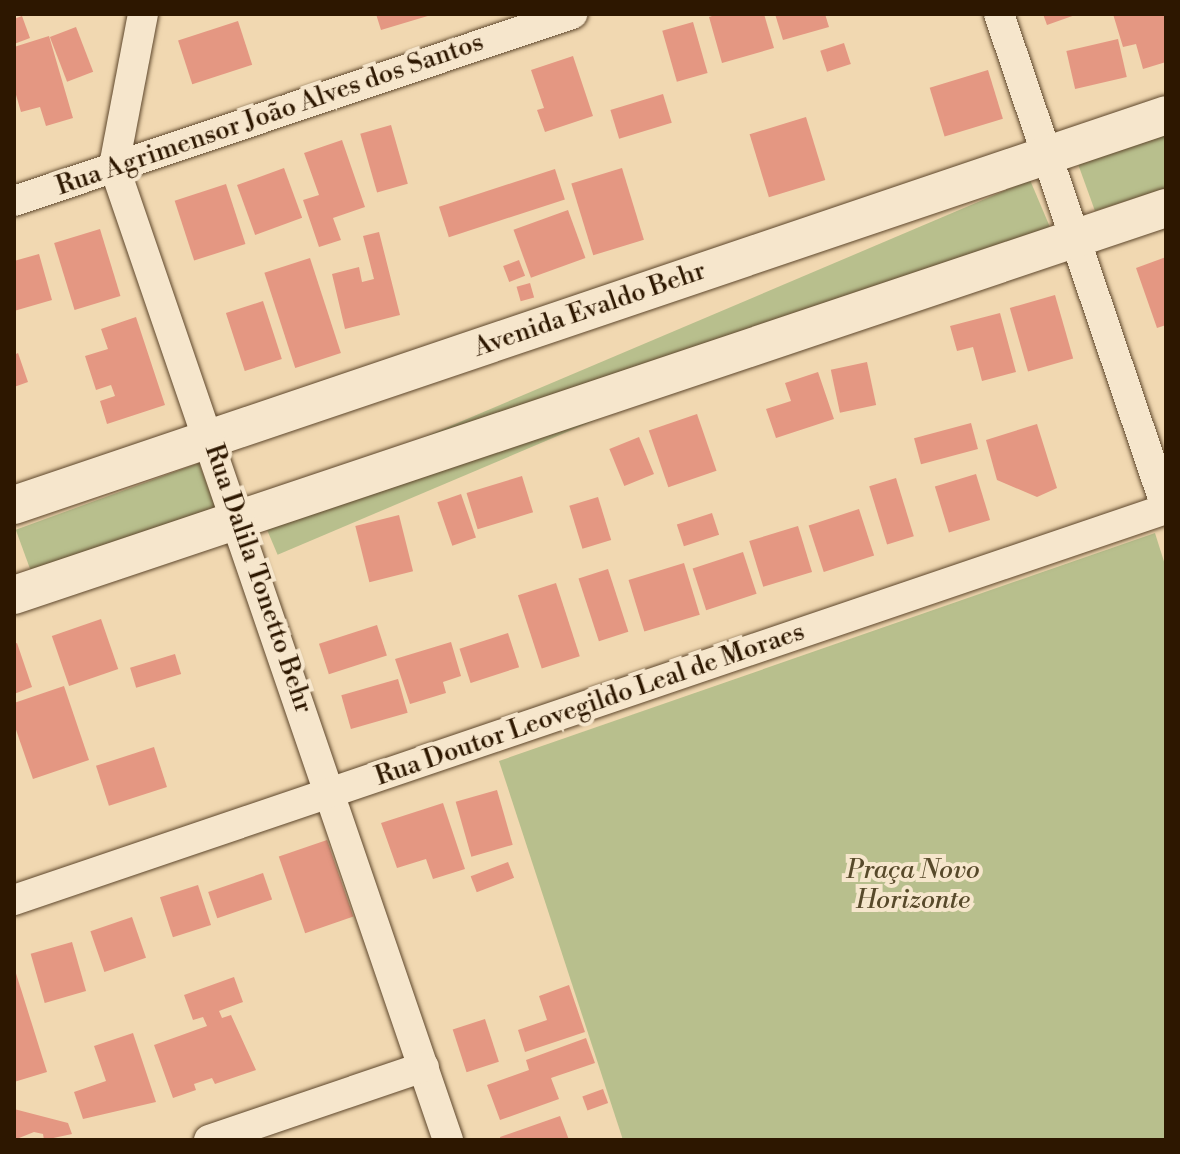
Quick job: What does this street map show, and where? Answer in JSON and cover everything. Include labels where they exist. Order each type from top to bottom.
[{"type":"street","points":[[114,166],[143,14]]},
{"type":"street","name":"Rua Agrimensor João Alves dos Santos","points":[[14,201],[572,14]]},
{"type":"street","points":[[999,14],[1078,238],[1166,508]]},
{"type":"street","name":"Avenida Evaldo Behr","points":[[14,505],[1166,115]]},
{"type":"street","name":"Rua Dalila Tonetto Behr","points":[[114,166],[211,438],[448,1140]]},
{"type":"street","points":[[14,595],[1166,208]]},
{"type":"street","name":"Rua Doutor Leovegildo Leal de Moraes","points":[[14,900],[1166,508]]},
{"type":"street","points":[[209,1140],[424,1067]]},
{"type":"green space","points":[[1166,135],[1166,188],[1095,211],[1078,164]]},
{"type":"green space","points":[[1030,180],[1050,227],[278,555],[258,508]]},
{"type":"green space","points":[[199,463],[216,511],[33,578],[16,530]]},
{"type":"green space","name":"Praça Novo Horizonte","points":[[1155,533],[1166,568],[1166,1140],[623,1140],[499,761]]},
{"type":"building","points":[[376,14],[431,14],[431,15],[381,30]]},
{"type":"building","points":[[718,14],[764,14],[774,48],[722,63],[709,17]]},
{"type":"building","points":[[775,14],[825,14],[829,27],[783,40]]},
{"type":"building","points":[[1043,14],[1078,14],[1047,25]]},
{"type":"building","points":[[1113,14],[1166,14],[1166,62],[1143,69],[1136,44],[1123,47]]},
{"type":"building","points":[[22,16],[30,38],[14,44],[14,19]]},
{"type":"building","points":[[238,21],[252,65],[192,84],[178,40]]},
{"type":"building","points":[[693,22],[708,73],[677,82],[662,31]]},
{"type":"building","points":[[76,27],[93,72],[67,82],[50,37]]},
{"type":"building","points":[[49,36],[73,118],[46,126],[40,107],[21,112],[14,88],[14,47]]},
{"type":"building","points":[[1118,39],[1127,77],[1075,89],[1066,51]]},
{"type":"building","points":[[844,43],[851,64],[827,72],[820,51]]},
{"type":"building","points":[[573,56],[593,116],[545,132],[537,110],[544,108],[531,70]]},
{"type":"building","points":[[988,70],[1003,119],[945,137],[930,88]]},
{"type":"building","points":[[663,94],[672,123],[619,139],[610,110]]},
{"type":"building","points":[[806,117],[825,180],[769,197],[750,134]]},
{"type":"building","points":[[391,125],[408,184],[377,192],[360,134]]},
{"type":"building","points":[[342,140],[365,207],[333,218],[341,240],[319,247],[303,200],[319,195],[304,153]]},
{"type":"building","points":[[284,168],[302,218],[255,235],[237,185]]},
{"type":"building","points":[[622,168],[644,240],[593,255],[571,183]]},
{"type":"building","points":[[555,169],[565,199],[449,237],[439,207]]},
{"type":"building","points":[[226,184],[245,244],[194,261],[175,201]]},
{"type":"building","points":[[568,210],[585,258],[531,278],[513,230]]},
{"type":"building","points":[[100,229],[120,296],[75,310],[54,243]]},
{"type":"building","points":[[379,232],[400,315],[345,329],[332,274],[359,267],[362,282],[374,279],[363,236]]},
{"type":"building","points":[[39,254],[52,300],[14,311],[14,261]]},
{"type":"building","points":[[1166,257],[1166,325],[1157,328],[1136,268]]},
{"type":"building","points":[[310,258],[341,353],[295,368],[264,273]]},
{"type":"building","points":[[519,260],[525,276],[509,282],[503,266]]},
{"type":"building","points":[[530,283],[534,297],[521,301],[517,287]]},
{"type":"building","points":[[1055,295],[1073,358],[1028,371],[1010,308]]},
{"type":"building","points":[[263,301],[282,359],[245,371],[226,313]]},
{"type":"building","points":[[1000,313],[1016,372],[982,381],[973,347],[957,351],[950,326]]},
{"type":"building","points":[[136,317],[165,405],[107,424],[100,401],[115,396],[111,385],[96,390],[85,356],[108,349],[101,329]]},
{"type":"building","points":[[18,353],[28,382],[14,387],[14,355]]},
{"type":"building","points":[[867,362],[876,405],[840,413],[831,370]]},
{"type":"building","points":[[818,372],[834,419],[776,438],[766,409],[791,401],[785,383]]},
{"type":"building","points":[[697,414],[717,471],[668,487],[649,431]]},
{"type":"building","points":[[971,423],[978,449],[921,464],[914,438]]},
{"type":"building","points":[[1037,424],[1057,488],[1037,497],[997,480],[986,440]]},
{"type":"building","points":[[639,437],[654,474],[624,486],[609,449]]},
{"type":"building","points":[[976,474],[990,520],[949,532],[935,487]]},
{"type":"building","points":[[522,476],[533,512],[478,529],[467,493]]},
{"type":"building","points":[[896,478],[914,536],[887,545],[869,486]]},
{"type":"building","points":[[461,494],[476,537],[452,546],[437,502]]},
{"type":"building","points":[[598,497],[611,540],[582,549],[569,506]]},
{"type":"building","points":[[859,509],[874,556],[824,572],[809,525]]},
{"type":"building","points":[[712,513],[719,535],[684,546],[677,524]]},
{"type":"building","points":[[399,515],[413,571],[369,582],[355,526]]},
{"type":"building","points":[[798,526],[812,572],[763,587],[749,541]]},
{"type":"building","points":[[743,552],[757,594],[706,610],[693,568]]},
{"type":"building","points":[[684,563],[700,615],[644,632],[629,580]]},
{"type":"building","points":[[608,569],[628,632],[599,641],[579,579]]},
{"type":"building","points":[[556,583],[580,656],[542,669],[518,595]]},
{"type":"building","points":[[101,619],[118,669],[69,686],[52,636]]},
{"type":"building","points":[[377,625],[387,655],[329,674],[319,644]]},
{"type":"building","points":[[508,633],[519,667],[471,683],[459,649]]},
{"type":"building","points":[[451,642],[461,676],[443,682],[446,693],[410,704],[395,659]]},
{"type":"building","points":[[17,643],[32,687],[14,694],[14,644]]},
{"type":"building","points":[[175,654],[181,674],[136,688],[130,668]]},
{"type":"building","points":[[398,679],[408,713],[351,729],[341,695]]},
{"type":"building","points":[[64,686],[89,760],[33,779],[14,724],[14,703]]},
{"type":"building","points":[[154,747],[167,787],[109,806],[96,766]]},
{"type":"building","points":[[497,790],[513,845],[471,857],[456,802]]},
{"type":"building","points":[[443,803],[465,869],[433,879],[426,859],[397,868],[381,823]]},
{"type":"building","points":[[327,840],[353,917],[305,933],[279,857]]},
{"type":"building","points":[[508,862],[514,878],[477,892],[471,876]]},
{"type":"building","points":[[263,873],[272,899],[217,918],[208,892]]},
{"type":"building","points":[[198,885],[211,925],[173,937],[160,897]]},
{"type":"building","points":[[132,917],[146,958],[104,972],[90,931]]},
{"type":"building","points":[[72,942],[86,991],[45,1003],[31,954]]},
{"type":"building","points":[[14,967],[47,1072],[14,1082]]},
{"type":"building","points":[[234,977],[243,1002],[219,1011],[222,1018],[231,1015],[256,1070],[215,1084],[212,1078],[194,1084],[196,1090],[173,1098],[154,1045],[207,1026],[203,1017],[193,1020],[184,995]]},
{"type":"building","points":[[569,985],[585,1032],[525,1052],[518,1030],[547,1020],[539,996]]},
{"type":"building","points":[[485,1019],[499,1062],[467,1072],[453,1030]]},
{"type":"building","points":[[133,1033],[156,1102],[83,1119],[74,1092],[106,1081],[94,1046]]},
{"type":"building","points":[[586,1038],[595,1063],[551,1078],[559,1099],[500,1120],[487,1085],[529,1070],[526,1060]]},
{"type":"building","points":[[603,1089],[608,1103],[587,1111],[582,1097]]},
{"type":"building","points":[[14,1109],[68,1123],[72,1134],[44,1140],[43,1134],[34,1132],[14,1140]]},
{"type":"building","points":[[560,1116],[569,1140],[501,1140],[500,1137]]}]
